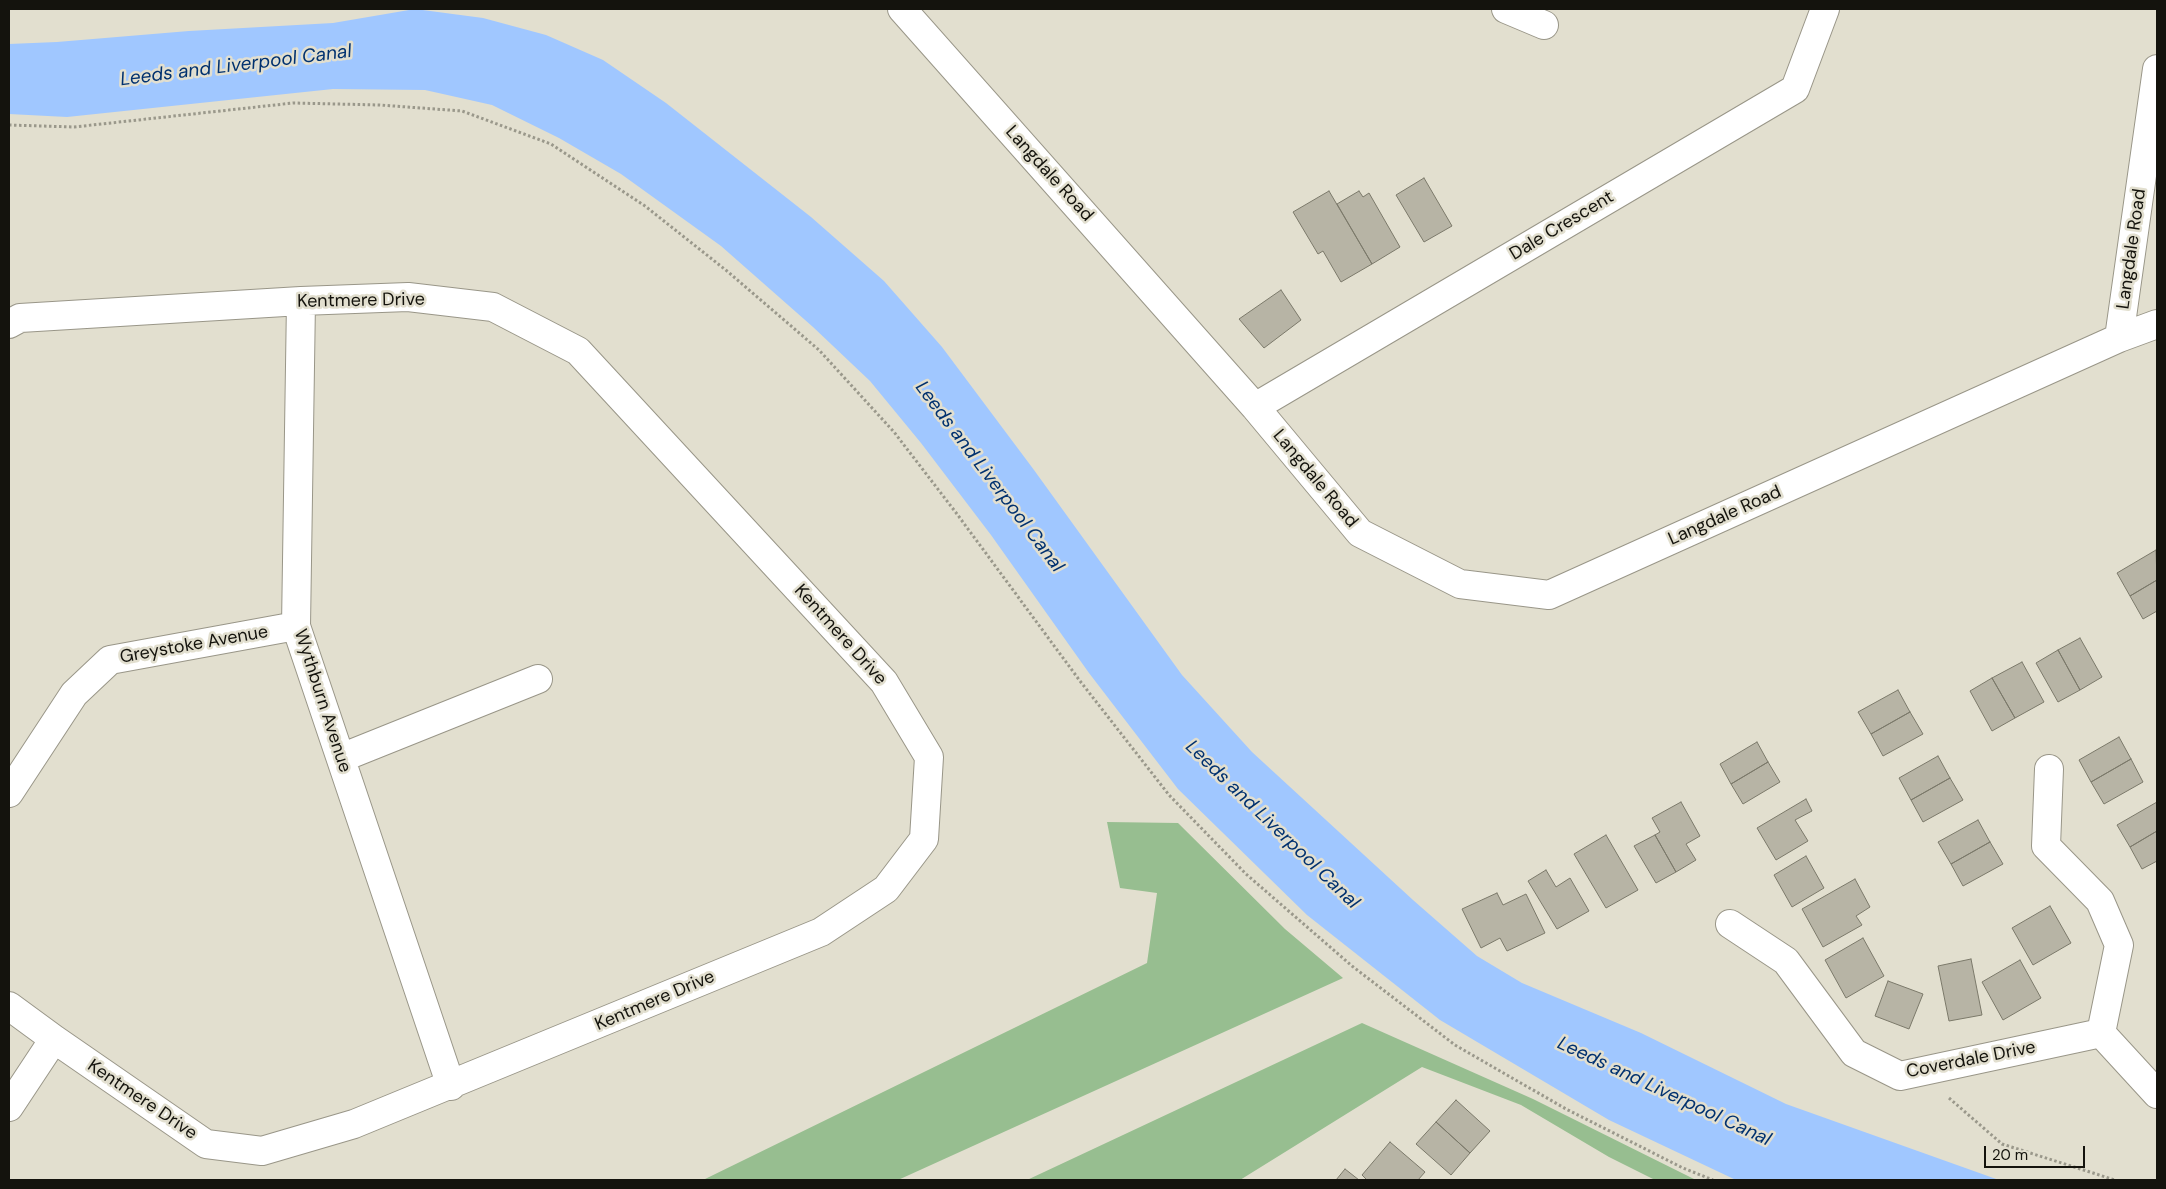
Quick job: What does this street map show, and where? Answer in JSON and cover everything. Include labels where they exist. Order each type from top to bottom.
[{"type":"street","name":"Langdale Road","points":[[902,9],[1255,407],[1360,533],[1460,584],[1549,595],[2119,338],[2157,324]]},
{"type":"street","points":[[1506,9],[1544,26]]},
{"type":"street","name":"Dale Crescent","points":[[1255,407],[1795,89],[1825,9]]},
{"type":"street","name":"Langdale Road","points":[[2119,338],[2157,70]]},
{"type":"street","name":"Kentmere Drive","points":[[9,324],[20,318],[301,301],[408,297],[493,307],[578,351],[884,682],[930,757],[924,839],[886,889],[821,932],[451,1086],[354,1124],[262,1151],[206,1144],[9,1006]]},
{"type":"street","name":"Wythburn Avenue","points":[[301,301],[296,626],[451,1086]]},
{"type":"street","name":"Greystoke Avenue","points":[[9,793],[74,694],[110,660],[296,626]]},
{"type":"street","points":[[341,758],[538,679]]},
{"type":"street","points":[[2049,770],[2046,846],[2100,901],[2119,945],[2101,1033],[2157,1094]]},
{"type":"street","name":"Coverdale Drive","points":[[1730,924],[1786,961],[1854,1054],[1900,1076],[2101,1033]]},
{"type":"street","points":[[9,1107],[54,1039]]},
{"type":"path","points":[[9,125],[74,127],[293,103],[380,105],[462,111],[551,144],[645,206],[727,271],[819,350],[894,432],[958,514],[1057,650],[1169,795],[1246,874],[1352,966],[1455,1045],[1566,1109],[1683,1168],[1713,1180]]},
{"type":"path","points":[[1918,1072],[2002,1144],[2115,1180]]},
{"type":"green space","points":[[1107,822],[1178,823],[1285,929],[1343,978],[898,1180],[703,1180],[1147,963],[1157,893],[1120,888]]},
{"type":"green space","points":[[1362,1023],[1533,1099],[1696,1180],[1655,1180],[1609,1157],[1521,1105],[1422,1067],[1240,1180],[1027,1180]]},
{"type":"water","name":"Leeds and Liverpool Canal","points":[[415,9],[483,18],[546,35],[603,60],[666,103],[811,217],[884,281],[942,347],[1034,470],[1182,675],[1252,752],[1413,900],[1477,956],[1522,983],[1641,1033],[1786,1104],[1999,1180],[1736,1180],[1609,1120],[1440,1020],[1307,915],[1178,789],[1089,673],[991,535],[921,443],[870,381],[813,327],[721,246],[621,174],[559,138],[492,105],[425,90],[333,89],[67,117],[9,114],[9,44],[333,23]]},
{"type":"building","points":[[1424,178],[1452,226],[1424,242],[1396,195]]},
{"type":"building","points":[[1329,191],[1372,264],[1341,282],[1323,251],[1318,254],[1293,212]]},
{"type":"building","points":[[1359,191],[1363,197],[1369,193],[1400,247],[1372,264],[1337,204]]},
{"type":"building","points":[[1281,290],[1301,320],[1264,348],[1239,319]]},
{"type":"building","points":[[2156,550],[2157,580],[2130,596],[2117,573]]},
{"type":"building","points":[[2157,580],[2157,611],[2143,619],[2130,596]]},
{"type":"building","points":[[2080,638],[2102,677],[2080,690],[2058,650]]},
{"type":"building","points":[[2058,650],[2080,690],[2058,702],[2036,663]]},
{"type":"building","points":[[2022,662],[2044,702],[2015,718],[1992,678]]},
{"type":"building","points":[[1992,678],[2015,718],[1992,731],[1970,691]]},
{"type":"building","points":[[1898,690],[1910,712],[1871,734],[1858,712]]},
{"type":"building","points":[[1910,712],[1923,734],[1883,756],[1871,734]]},
{"type":"building","points":[[2119,737],[2131,759],[2091,782],[2079,760]]},
{"type":"building","points":[[1757,742],[1768,762],[1731,784],[1720,764]]},
{"type":"building","points":[[1938,756],[1950,778],[1911,800],[1899,778]]},
{"type":"building","points":[[2131,759],[2143,782],[2104,804],[2091,782]]},
{"type":"building","points":[[1768,762],[1780,782],[1743,804],[1731,784]]},
{"type":"building","points":[[1950,778],[1963,800],[1923,822],[1911,800]]},
{"type":"building","points":[[1806,799],[1812,811],[1795,820],[1808,841],[1776,860],[1757,828]]},
{"type":"building","points":[[1681,802],[1700,836],[1686,844],[1696,860],[1676,872],[1655,835],[1660,832],[1652,818]]},
{"type":"building","points":[[2157,802],[2157,831],[2130,847],[2117,825]]},
{"type":"building","points":[[1978,820],[1990,842],[1951,864],[1938,842]]},
{"type":"building","points":[[2157,831],[2157,861],[2142,869],[2130,847]]},
{"type":"building","points":[[1606,835],[1638,890],[1606,908],[1574,854]]},
{"type":"building","points":[[1655,835],[1676,872],[1656,883],[1634,846]]},
{"type":"building","points":[[1990,842],[2003,864],[1963,886],[1951,864]]},
{"type":"building","points":[[1806,856],[1824,888],[1792,907],[1774,875]]},
{"type":"building","points":[[1546,870],[1556,887],[1570,878],[1589,911],[1557,929],[1528,881]]},
{"type":"building","points":[[1855,879],[1870,907],[1856,916],[1862,925],[1823,947],[1802,909]]},
{"type":"building","points":[[1497,893],[1503,905],[1526,894],[1545,933],[1507,951],[1500,938],[1481,948],[1462,909]]},
{"type":"building","points":[[2050,906],[2071,943],[2033,965],[2012,928]]},
{"type":"building","points":[[1863,938],[1884,976],[1846,998],[1825,960]]},
{"type":"building","points":[[1971,959],[1982,1015],[1949,1021],[1938,966]]},
{"type":"building","points":[[2020,960],[2041,998],[2003,1020],[1982,982]]},
{"type":"building","points":[[1888,981],[1923,994],[1909,1029],[1875,1016]]},
{"type":"building","points":[[1456,1100],[1490,1131],[1470,1153],[1436,1122]]},
{"type":"building","points":[[1436,1122],[1470,1153],[1451,1175],[1416,1144]]},
{"type":"building","points":[[1390,1142],[1425,1172],[1418,1180],[1367,1180],[1362,1175]]},
{"type":"building","points":[[1345,1169],[1359,1180],[1336,1180]]}]
